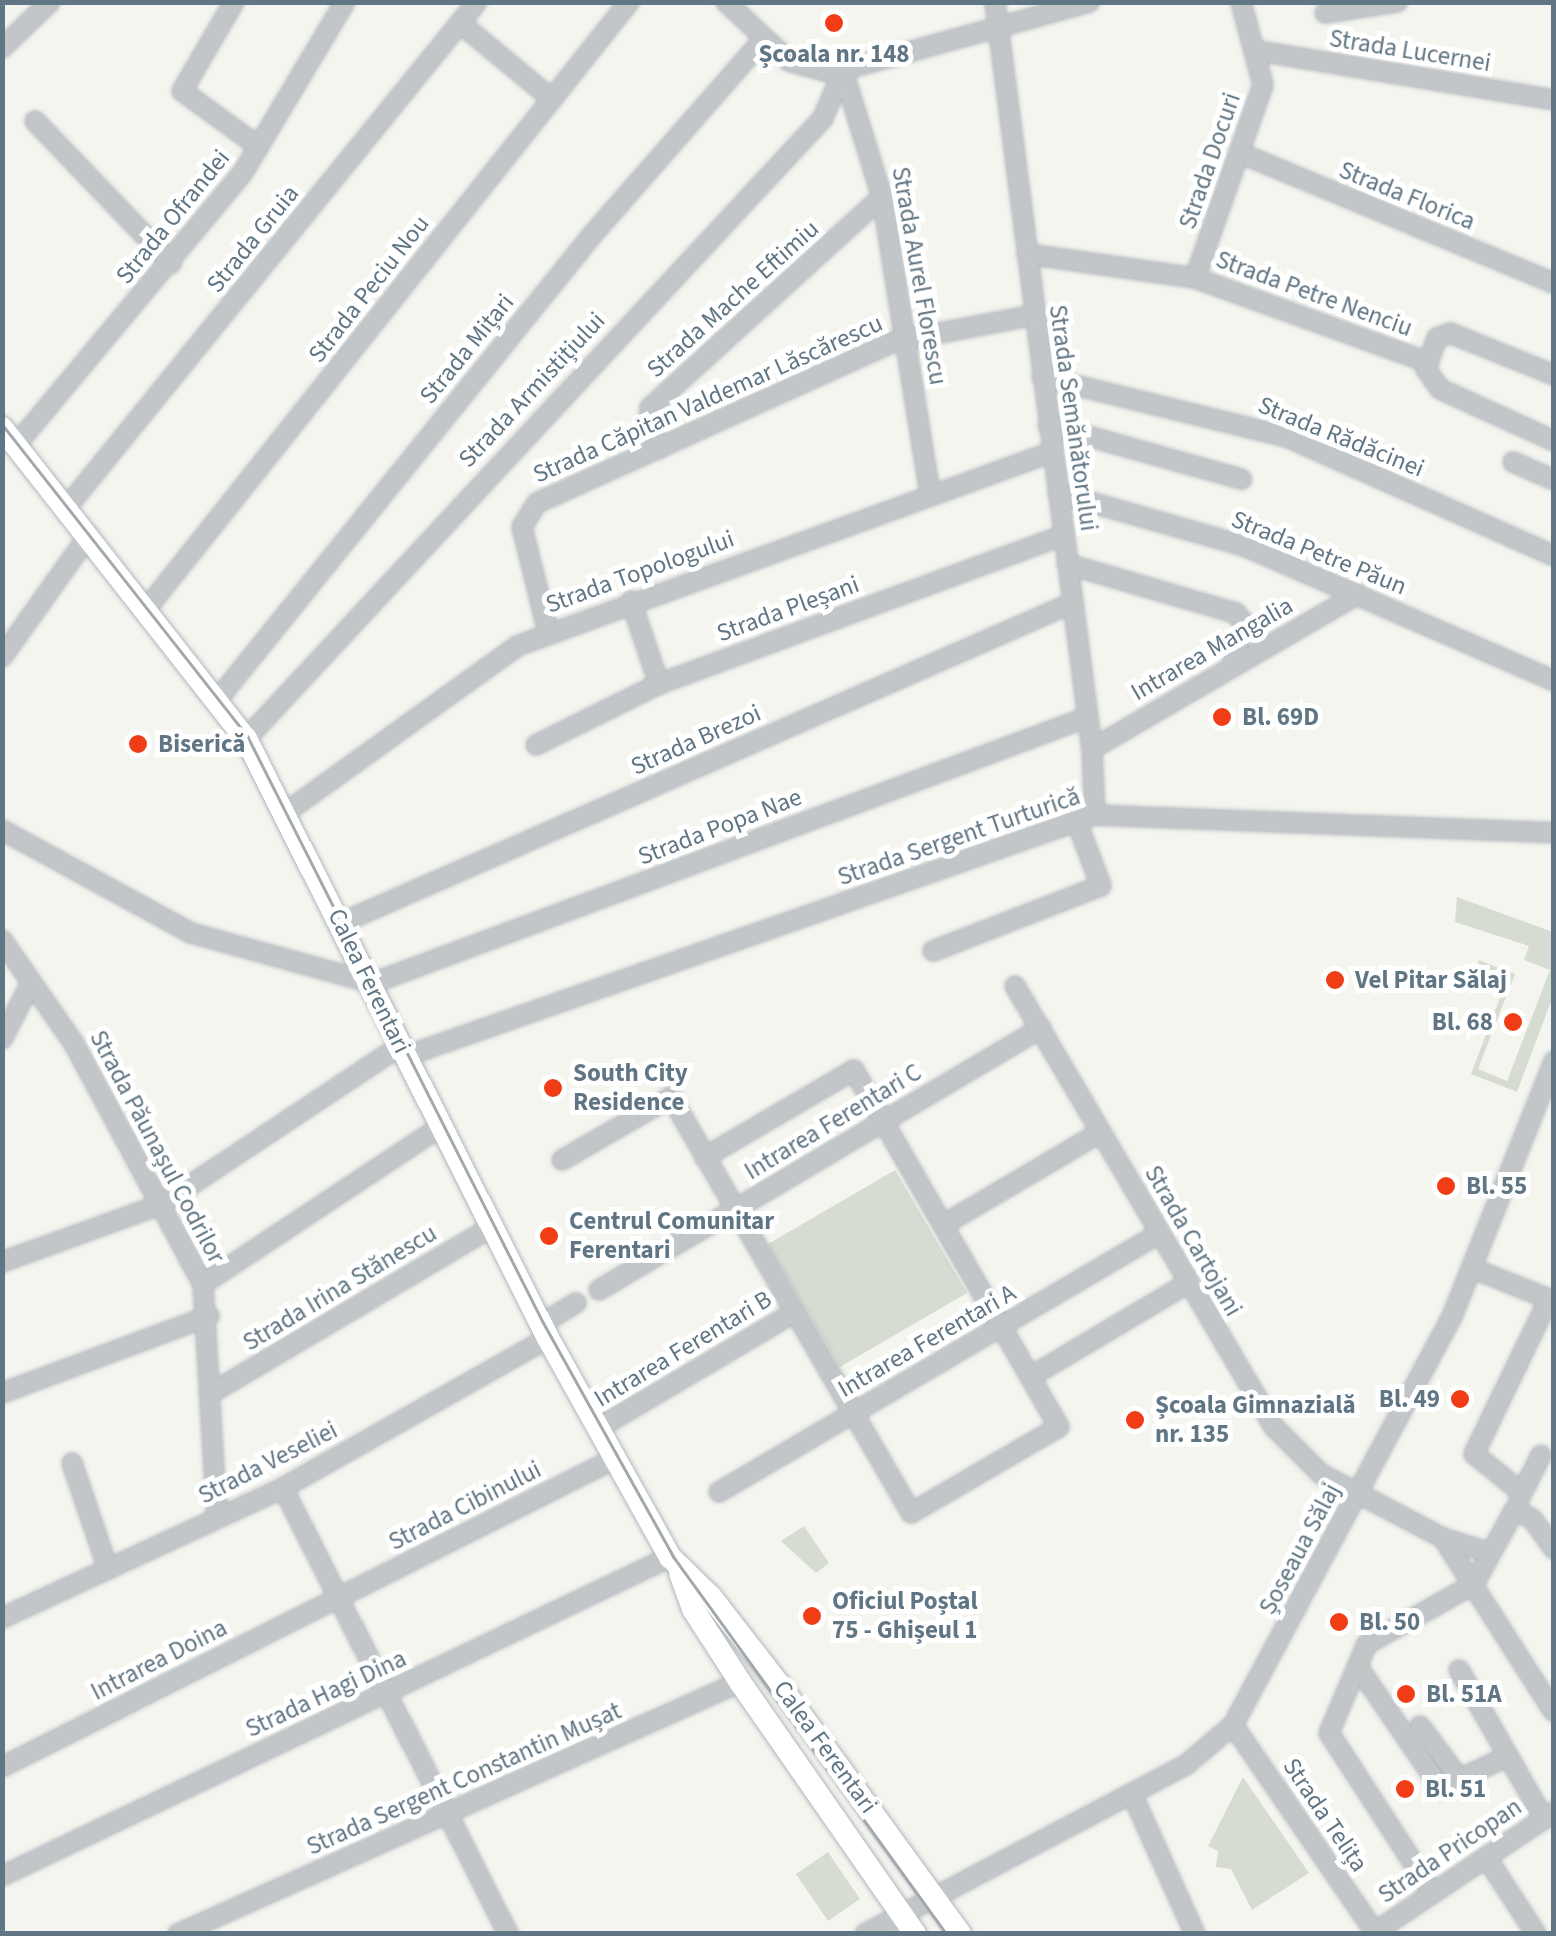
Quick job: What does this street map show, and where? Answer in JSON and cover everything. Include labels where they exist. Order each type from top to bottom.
[{"type":"main road","name":"Calea Ferentari","points":[[7,435],[148,608],[246,739],[544,1331],[674,1564],[693,1609],[740,1682],[917,1912],[960,1934]]},
{"type":"main road","name":"Calea Ferentari","points":[[674,1564],[711,1597],[917,1912]]},
{"type":"street","points":[[2,48],[50,2]]},
{"type":"street","points":[[234,2],[182,91],[259,148]]},
{"type":"street","name":"Strada Ofrandei","points":[[7,435],[171,263],[259,148],[346,2]]},
{"type":"street","name":"Strada Gruia","points":[[66,507],[478,2]]},
{"type":"street","name":"Strada Peciu Nou","points":[[148,608],[629,2]]},
{"type":"street","points":[[726,2],[799,66],[849,70],[1089,2]]},
{"type":"street","name":"Strada Semănătorului","points":[[933,951],[1100,886],[1086,819],[1092,749],[996,2]]},
{"type":"street","name":"Strada Docuri","points":[[1195,278],[1242,154],[1262,85],[1258,52],[1241,2]]},
{"type":"street","points":[[1325,13],[1397,2]]},
{"type":"street","points":[[460,23],[552,99]]},
{"type":"street","name":"Strada Mițari","points":[[218,699],[593,234],[764,39]]},
{"type":"street","name":"Strada Lucernei","points":[[1258,52],[1554,100]]},
{"type":"street","name":"Strada Aurel Florescu","points":[[849,70],[882,197],[930,494]]},
{"type":"street","name":"Strada Armistițiului","points":[[246,739],[824,118],[849,70]]},
{"type":"street","points":[[35,121],[171,263]]},
{"type":"street","name":"Strada Florica","points":[[1242,154],[1554,283]]},
{"type":"street","name":"Strada Mache Eftimiu","points":[[659,449],[650,408],[882,197]]},
{"type":"street","name":"Strada Petre Nenciu","points":[[1027,254],[1195,278],[1427,362],[1427,377],[1440,389],[1554,440]]},
{"type":"street","name":"Strada Căpitan Valdemar Lăscărescu","points":[[548,632],[523,518],[537,503],[905,338],[1034,315]]},
{"type":"street","points":[[1427,362],[1437,338],[1450,333],[1554,376]]},
{"type":"street","name":"Strada Rădăcinei","points":[[1042,377],[1286,438],[1554,556]]},
{"type":"street","points":[[1048,424],[1242,478]]},
{"type":"street","name":"Strada Topologului","points":[[285,813],[500,655],[548,632],[1052,452]]},
{"type":"street","points":[[1513,462],[1554,480]]},
{"type":"street","name":"Strada Petre Păun","points":[[1058,493],[1244,546],[1554,681]]},
{"type":"street","points":[[2,657],[89,534]]},
{"type":"street","name":"Strada Pleșani","points":[[536,745],[658,684],[1064,535]]},
{"type":"street","points":[[1068,564],[1236,613],[1244,623],[1232,666]]},
{"type":"street","name":"Intrarea Mangalia","points":[[1092,749],[1358,594]]},
{"type":"street","points":[[631,601],[658,684]]},
{"type":"street","name":"Strada Brezoi","points":[[340,923],[1072,603]]},
{"type":"street","name":"Strada Popa Nae","points":[[370,983],[1088,717]]},
{"type":"street","name":"Strada Sergent Turturică","points":[[2,1262],[162,1204],[403,1050],[1086,819],[1554,833]]},
{"type":"street","points":[[2,830],[191,934],[370,983]]},
{"type":"street","name":"Strada Păunașul Codrilor","points":[[2,940],[73,1042],[203,1284],[213,1392],[218,1518]]},
{"type":"street","points":[[2,1039],[31,984]]},
{"type":"street","name":"Strada Cartojani","points":[[1015,986],[1287,1444],[1358,1494],[1444,1538],[1490,1554]]},
{"type":"street","name":"Intrarea Ferentari C","points":[[598,1290],[1041,1028]]},
{"type":"street","name":"Șoseaua Sălaj","points":[[864,1934],[917,1912],[1187,1764],[1233,1724],[1474,1269],[1554,1060]]},
{"type":"street","points":[[562,1160],[671,1098],[705,1157],[735,1209],[854,1413],[911,1513],[1059,1427],[854,1070],[705,1157]]},
{"type":"street","points":[[203,1284],[442,1126]]},
{"type":"street","points":[[943,1225],[1101,1132]]},
{"type":"street","name":"Strada Irina Stănescu","points":[[213,1392],[492,1227]]},
{"type":"street","name":"Intrarea Ferentari A","points":[[719,1492],[1160,1233]]},
{"type":"street","points":[[1474,1269],[1551,1300],[1474,1454],[1518,1500],[1554,1550]]},
{"type":"street","points":[[1030,1376],[1188,1283]]},
{"type":"street","points":[[544,1331],[576,1303]]},
{"type":"street","name":"Intrarea Ferentari B","points":[[597,1430],[795,1312]]},
{"type":"street","points":[[2,1393],[208,1316]]},
{"type":"street","name":"Strada Veseliei","points":[[2,1618],[283,1488],[544,1331]]},
{"type":"street","points":[[1432,1892],[1329,1733],[1367,1644],[1474,1584],[1542,1456]]},
{"type":"street","name":"Strada Cibinului","points":[[339,1598],[614,1459]]},
{"type":"street","points":[[72,1462],[108,1569]]},
{"type":"street","points":[[283,1488],[508,1934]]},
{"type":"street","points":[[1444,1538],[1554,1712]]},
{"type":"street","name":"Strada Hagi Dina","points":[[2,1876],[386,1692],[674,1564]]},
{"type":"street","name":"Intrarea Doina","points":[[2,1766],[339,1598]]},
{"type":"street","points":[[1358,1667],[1441,1788],[1508,1756]]},
{"type":"street","points":[[1459,1670],[1508,1756],[1549,1816]]},
{"type":"street","name":"Strada Sergent Constantin Mușat","points":[[178,1934],[204,1927],[740,1682]]},
{"type":"street","name":"Strada Telița","points":[[1233,1724],[1375,1932]]},
{"type":"street","points":[[1420,1726],[1462,1781]]},
{"type":"street","points":[[1132,1794],[1196,1934]]},
{"type":"street","name":"Strada Pricopan","points":[[1375,1932],[1549,1816]]},
{"type":"street","points":[[1486,1857],[1536,1934]]},
{"type":"shaded area","points":[[1457,897],[1553,932],[1553,996],[1517,1092],[1471,1074],[1506,982],[1481,971],[1478,960],[1515,974],[1478,1069],[1507,1081],[1550,970],[1524,960],[1529,946],[1455,922]]},
{"type":"shaded area","points":[[895,1170],[967,1293],[840,1367],[768,1244]]},
{"type":"shaded area","points":[[804,1526],[829,1563],[816,1573],[781,1541]]},
{"type":"shaded area","points":[[1243,1777],[1309,1873],[1252,1910],[1231,1869],[1216,1867],[1218,1851],[1208,1846]]},
{"type":"shaded area","points":[[828,1852],[860,1899],[828,1921],[796,1874]]},
{"type":"tram line","points":[[2,424],[248,737],[543,1322],[673,1556],[947,1934]]},
{"type":"place","name":"Școala nr. 148","points":[[834,23]]},
{"type":"place","name":"Bl. 69D","points":[[1222,717]]},
{"type":"place","name":"Biserică","points":[[138,744]]},
{"type":"place","name":"Vel Pitar Sălaj","points":[[1335,980]]},
{"type":"place","name":"Bl. 68","points":[[1513,1022]]},
{"type":"place","name":"South City Residence","points":[[553,1088]]},
{"type":"place","name":"Bl. 55","points":[[1446,1186]]},
{"type":"place","name":"Centrul Comunitar Ferentari","points":[[549,1236]]},
{"type":"place","name":"Bl. 49","points":[[1460,1399]]},
{"type":"place","name":"Școala Gimnazială nr. 135","points":[[1135,1420]]},
{"type":"place","name":"Oficiul Poștal 75 - Ghișeul 1","points":[[812,1616]]},
{"type":"place","name":"Bl. 50","points":[[1339,1622]]},
{"type":"place","name":"Bl. 51A","points":[[1406,1694]]},
{"type":"place","name":"Bl. 51","points":[[1405,1789]]}]
